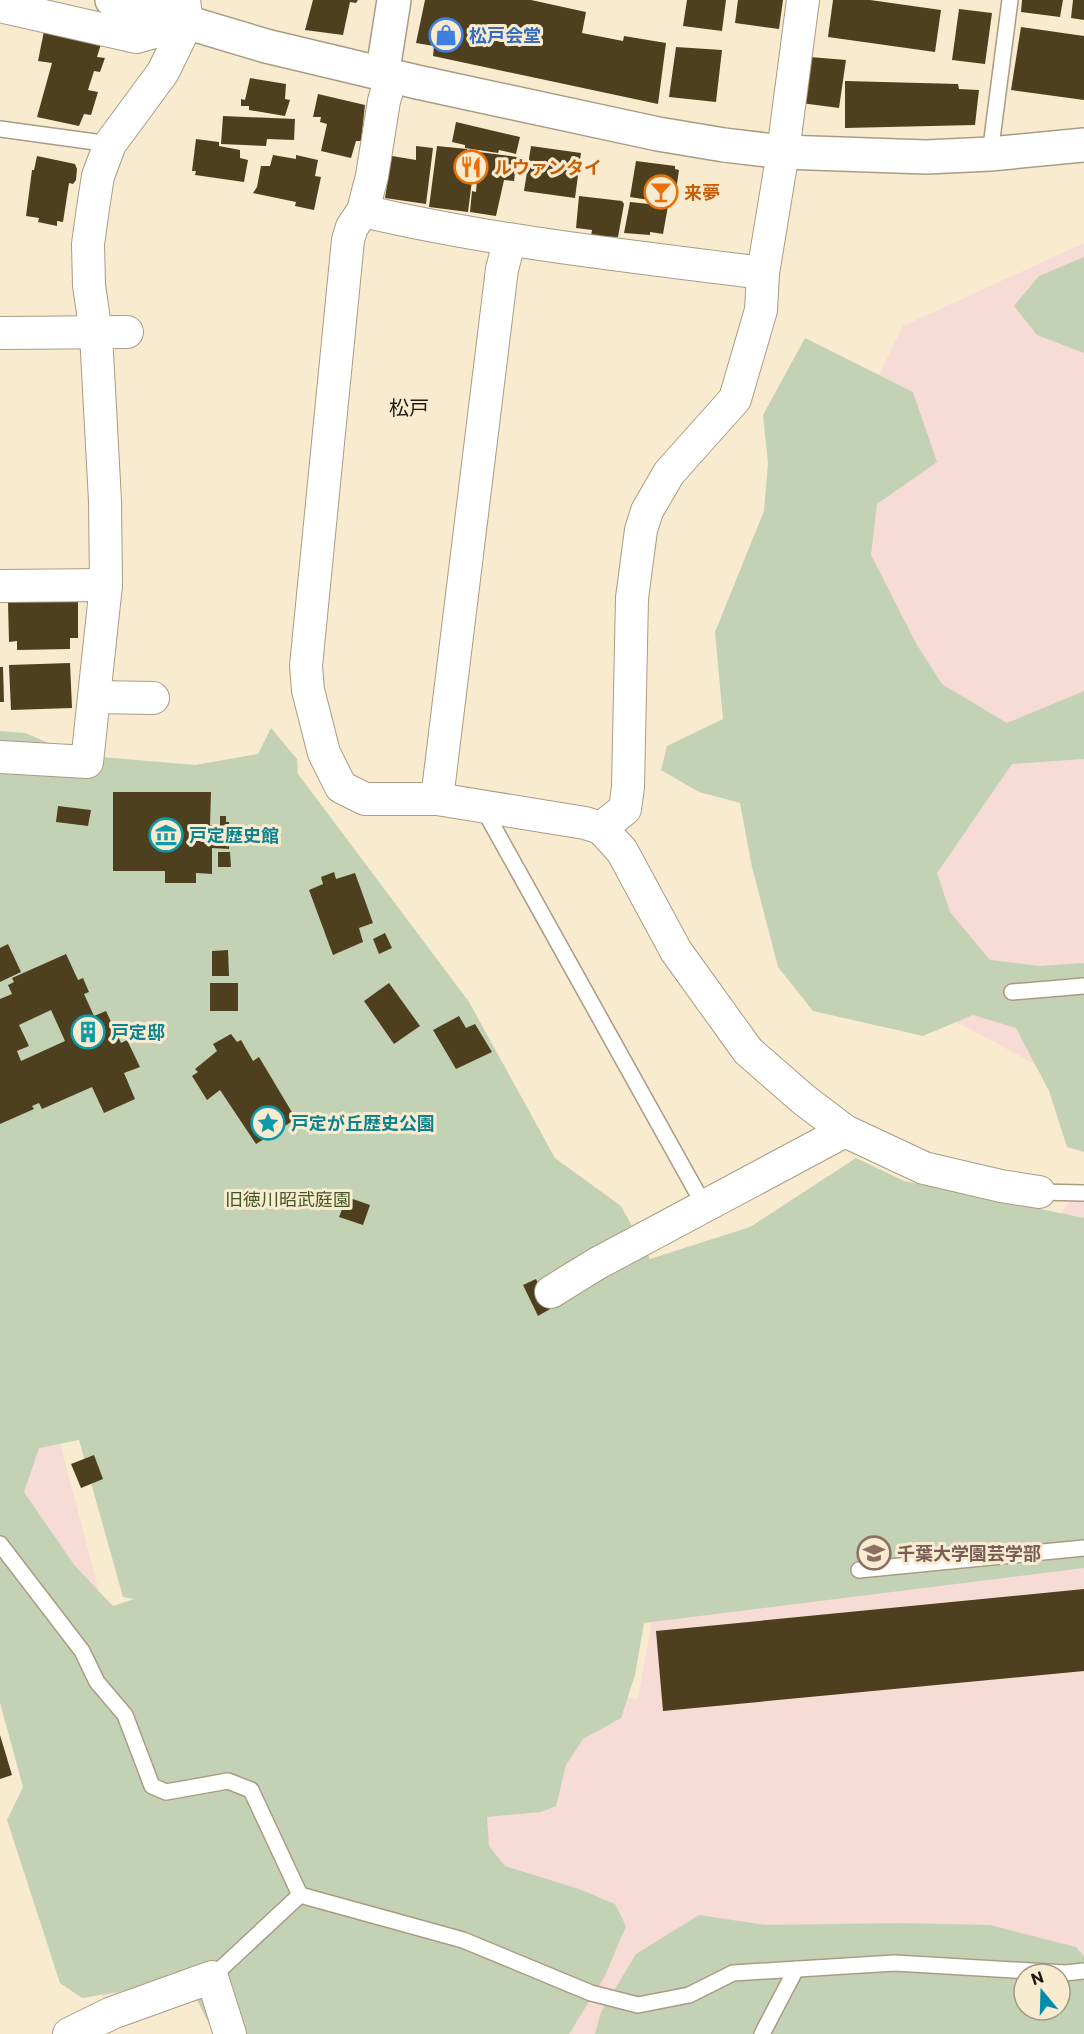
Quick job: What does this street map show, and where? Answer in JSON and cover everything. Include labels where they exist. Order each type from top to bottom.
[{"type":"street","points":[[112,0],[186,12]]},
{"type":"street","points":[[161,0],[266,46],[658,134],[783,152],[926,157],[990,154],[1084,145]]},
{"type":"street","points":[[394,0],[383,70],[390,81],[363,211],[352,227],[348,240],[306,666],[308,690],[324,753],[341,787],[365,799],[437,799],[585,823],[601,828],[622,851],[676,951],[748,1051],[803,1099],[845,1131],[924,1168],[1001,1186],[1039,1192]]},
{"type":"street","points":[[601,828],[625,809],[628,787],[632,598],[641,530],[647,511],[669,473],[735,399],[761,310],[763,273],[783,152],[803,0]]},
{"type":"street","points":[[0,6],[136,37],[186,12]]},
{"type":"street","points":[[0,757],[87,762],[106,585],[105,501],[96,334],[89,285],[88,244],[98,176],[110,144],[163,72],[186,12]]},
{"type":"street","points":[[363,211],[430,227],[510,240],[763,273]]},
{"type":"street","points":[[437,799],[502,269],[510,240]]},
{"type":"street","points":[[0,333],[127,332]]},
{"type":"street","points":[[0,586],[106,585]]},
{"type":"street","points":[[95,697],[153,698]]},
{"type":"street","points":[[551,1292],[598,1263],[845,1131]]},
{"type":"street","points":[[69,2034],[112,2013],[212,1977],[230,2034]]},
{"type":"lane","points":[[990,154],[1010,0]]},
{"type":"lane","points":[[0,129],[110,144]]},
{"type":"lane","points":[[483,808],[705,1207]]},
{"type":"lane","points":[[1012,992],[1084,986]]},
{"type":"lane","points":[[1039,1192],[1084,1193]]},
{"type":"lane","points":[[0,1544],[82,1651],[97,1682],[125,1715],[152,1786],[166,1792],[228,1781],[251,1790],[300,1895],[463,1940],[591,1993],[638,2005],[689,1995],[733,1973],[895,1963],[1065,1973],[1084,1971]]},
{"type":"lane","points":[[859,1570],[1084,1548]]},
{"type":"lane","points":[[212,1977],[300,1895]]},
{"type":"lane","points":[[762,2034],[796,1969]]},
{"type":"shaded area","points":[[1084,243],[1084,1152],[1070,1083],[932,1009],[766,605],[903,326]]},
{"type":"shaded area","name":"千葉大学園芸学部","points":[[1084,1185],[1084,2034],[249,2034],[212,1958],[104,2001],[52,1849],[0,1294],[23,1303],[105,1614],[638,1699],[674,1492],[1009,1276]]},
{"type":"green space","points":[[1084,257],[1084,353],[1037,335],[1014,306],[1039,276]]},
{"type":"green space","points":[[805,338],[913,392],[937,462],[877,504],[871,555],[917,645],[942,684],[1007,723],[1084,691],[1084,759],[1012,764],[937,873],[950,912],[990,960],[1040,966],[1084,963],[1084,1152],[1067,1147],[1049,1091],[1016,1028],[973,1015],[923,1036],[813,1011],[778,967],[752,867],[740,803],[699,792],[661,770],[667,746],[723,719],[715,632],[764,511],[768,463],[763,415]]},
{"type":"green space","name":"旧徳川昭武庭園","points":[[271,728],[297,759],[298,774],[469,1002],[555,1158],[621,1206],[650,1259],[750,1227],[856,1158],[904,1181],[1084,1218],[1084,1568],[644,1623],[635,1675],[621,1718],[583,1739],[566,1765],[556,1806],[541,1812],[487,1817],[489,1846],[505,1866],[579,1889],[615,1904],[626,1926],[605,1976],[569,2034],[214,2034],[198,2002],[178,1982],[82,1998],[60,1983],[7,1820],[23,1787],[0,1703],[0,731],[25,733],[94,762],[102,757],[195,765],[258,754]],"holes":[[[79,1440],[123,1597],[134,1599],[113,1606],[75,1566],[24,1492],[39,1448]]]},
{"type":"green space","points":[[699,1915],[766,1925],[899,1923],[990,1925],[1076,1947],[1084,1956],[1084,2034],[595,2034],[601,2012],[636,1954]]},
{"type":"building","points":[[313,0],[358,0],[356,3],[350,2],[343,35],[305,30]]},
{"type":"building","points":[[425,0],[531,0],[586,12],[582,33],[623,41],[624,36],[666,43],[658,104],[433,56],[434,46],[416,43]]},
{"type":"building","points":[[687,0],[726,0],[722,31],[683,26]]},
{"type":"building","points":[[738,0],[783,0],[779,29],[735,23]]},
{"type":"building","points":[[833,0],[870,0],[941,10],[935,52],[828,37]]},
{"type":"building","points":[[1022,0],[1063,0],[1060,17],[1021,12]]},
{"type":"building","points":[[1073,0],[1084,0],[1084,20],[1071,18]]},
{"type":"building","points":[[959,9],[992,13],[985,64],[952,60]]},
{"type":"building","points":[[1021,27],[1084,36],[1084,100],[1011,90]]},
{"type":"building","points":[[44,31],[101,44],[97,57],[105,58],[100,72],[94,71],[88,90],[98,92],[91,115],[84,114],[79,126],[37,117],[52,63],[38,61]]},
{"type":"building","points":[[676,47],[722,50],[716,102],[669,97]]},
{"type":"building","points":[[810,57],[846,60],[839,108],[801,103]]},
{"type":"building","points":[[250,78],[286,84],[285,99],[290,100],[285,116],[249,110],[249,106],[241,106],[241,99],[245,100]]},
{"type":"building","points":[[845,81],[958,84],[959,89],[979,90],[975,125],[845,128]]},
{"type":"building","points":[[318,94],[365,105],[361,141],[356,141],[351,158],[321,151],[327,124],[320,122],[321,117],[313,117]]},
{"type":"building","points":[[223,116],[295,119],[294,140],[267,139],[266,146],[221,144]]},
{"type":"building","points":[[456,122],[520,137],[516,154],[499,150],[498,153],[465,148],[465,145],[452,142]]},
{"type":"building","points":[[196,139],[219,142],[219,146],[240,150],[240,158],[248,160],[244,182],[195,175],[196,171],[192,171]]},
{"type":"building","points":[[416,146],[433,148],[426,204],[385,198],[392,156],[416,160]]},
{"type":"building","points":[[437,146],[467,149],[465,164],[474,165],[468,212],[429,207]]},
{"type":"building","points":[[531,146],[581,153],[575,198],[524,191]]},
{"type":"building","points":[[479,152],[517,157],[514,181],[504,180],[496,216],[470,212],[472,191],[476,192]]},
{"type":"building","points":[[273,155],[296,159],[296,155],[318,160],[315,176],[321,177],[314,210],[295,206],[296,202],[253,193],[257,187],[261,166],[270,166]]},
{"type":"building","points":[[37,156],[75,164],[77,169],[76,180],[73,184],[69,183],[63,222],[57,221],[57,226],[38,222],[39,218],[26,216],[32,170],[34,170]]},
{"type":"building","points":[[636,161],[675,166],[675,169],[679,170],[674,204],[630,197]]},
{"type":"building","points":[[579,196],[622,201],[624,204],[618,237],[591,236],[592,230],[576,228]]},
{"type":"building","points":[[630,202],[668,206],[663,234],[624,233]]},
{"type":"building","points":[[78,601],[78,638],[70,638],[70,649],[17,650],[17,641],[9,642],[8,602]]},
{"type":"building","points":[[70,663],[72,708],[11,710],[9,665]]},
{"type":"building","points":[[0,667],[3,667],[4,702],[0,702]]},
{"type":"building","points":[[113,792],[211,792],[210,825],[220,825],[220,816],[226,816],[226,822],[229,822],[229,849],[212,848],[212,874],[196,873],[196,883],[165,883],[165,871],[113,871]]},
{"type":"building","points":[[58,806],[91,810],[88,826],[56,822]]},
{"type":"building","points":[[218,852],[230,852],[231,867],[218,867]]},
{"type":"building","points":[[334,872],[336,879],[355,873],[373,923],[359,928],[363,942],[333,955],[309,890],[323,884],[321,877]]},
{"type":"building","points":[[385,933],[392,948],[379,954],[373,939]]},
{"type":"building","points":[[8,944],[21,972],[0,982],[0,948]]},
{"type":"building","points":[[228,950],[229,976],[212,976],[212,951]]},
{"type":"building","name":"戸定邸","points":[[66,954],[78,980],[83,978],[89,992],[84,994],[94,1016],[106,1011],[121,1043],[127,1040],[140,1067],[124,1073],[135,1099],[104,1113],[92,1087],[42,1109],[39,1103],[32,1106],[34,1109],[0,1124],[0,999],[12,994],[8,985],[14,982],[12,978]],"holes":[[[51,1010],[65,1041],[21,1061],[17,1051],[29,1046],[19,1025]]]},
{"type":"building","points":[[210,983],[238,983],[238,1011],[210,1011]]},
{"type":"building","points":[[389,983],[420,1026],[394,1044],[364,1001]]},
{"type":"building","points":[[459,1016],[466,1028],[475,1024],[492,1052],[456,1069],[433,1030]]},
{"type":"building","points":[[231,1034],[237,1042],[241,1040],[253,1061],[259,1057],[296,1119],[256,1144],[220,1090],[207,1100],[192,1076],[198,1072],[195,1069],[217,1051],[213,1044]]},
{"type":"building","points":[[347,1197],[370,1205],[363,1225],[339,1217]]},
{"type":"building","points":[[536,1279],[550,1309],[538,1316],[523,1285]]},
{"type":"building","points":[[94,1455],[103,1479],[81,1488],[71,1464]]},
{"type":"building","points":[[1084,1589],[1084,1671],[663,1711],[656,1631]]},
{"type":"building","points":[[0,1735],[12,1775],[0,1779]]},
{"type":"place","name":"松戸会堂","points":[[446,35]]},
{"type":"place","name":"ルウァンタイ","points":[[471,167]]},
{"type":"place","name":"来夢","points":[[661,192]]},
{"type":"place","name":"戸定歴史館","points":[[166,835]]},
{"type":"place","name":"戸定邸","points":[[88,1032]]},
{"type":"place","name":"戸定が丘歴史公園","points":[[268,1123]]},
{"type":"place","name":"千葉大学園芸学部","points":[[874,1553]]},
{"type":"district","name":"松戸","points":[[409,407]]}]
